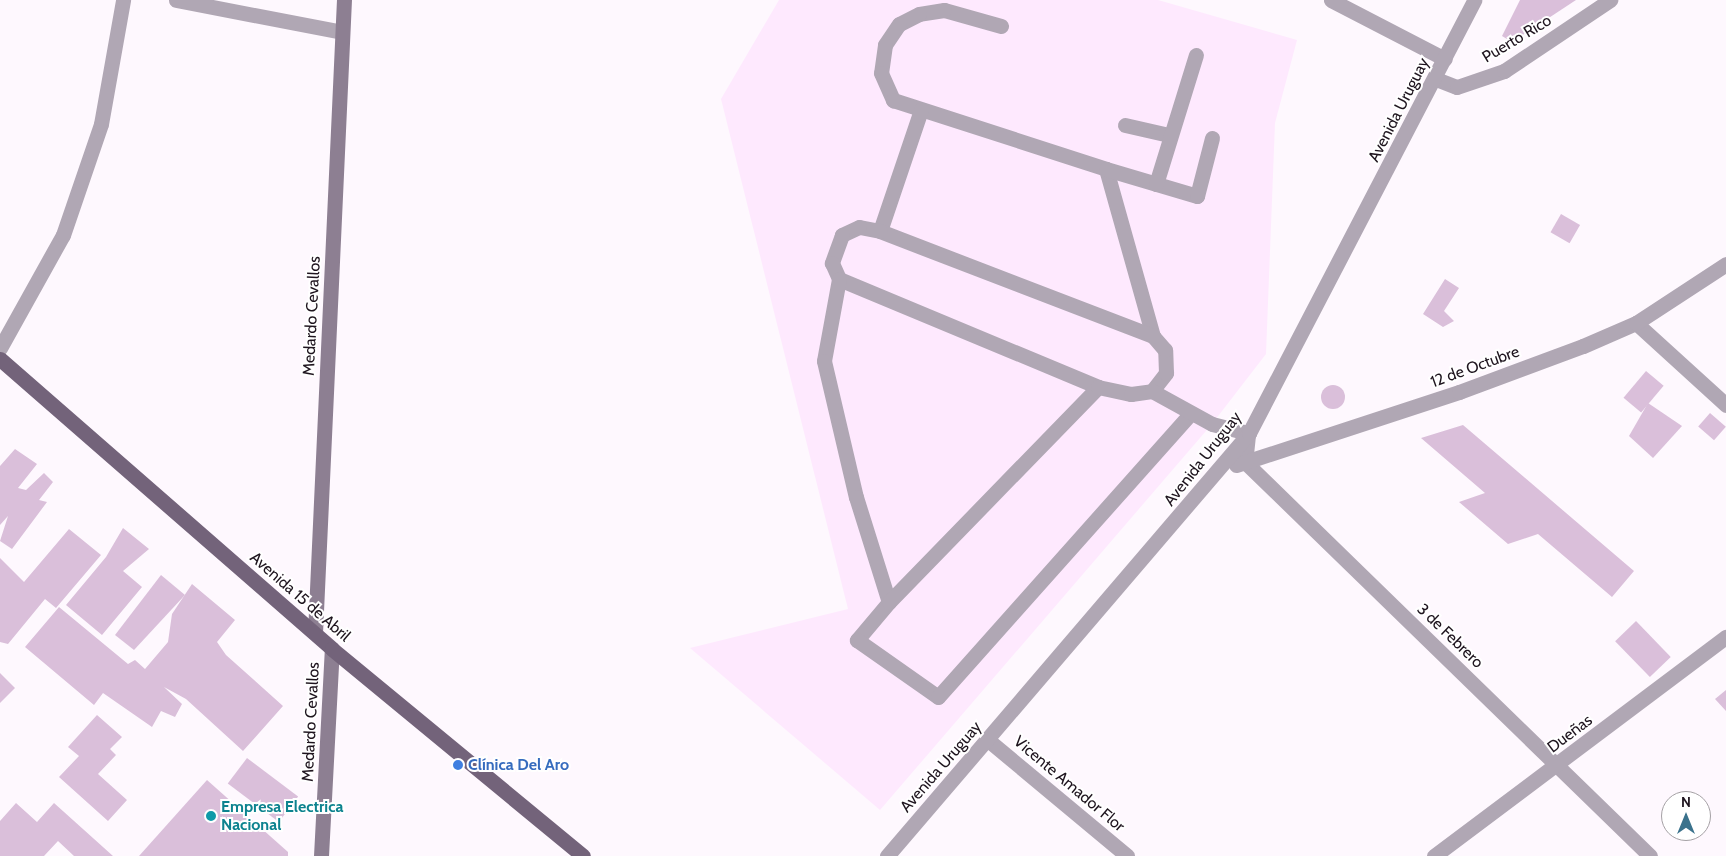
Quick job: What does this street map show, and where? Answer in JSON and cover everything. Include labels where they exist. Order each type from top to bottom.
[{"type":"main road","name":"Avenida 15 de Abril","points":[[0,358],[332,649],[583,856]]},
{"type":"street","points":[[0,348],[63,235],[101,124],[123,0]]},
{"type":"street","points":[[176,0],[342,32]]},
{"type":"street","name":"Medardo Cevallos","points":[[315,634],[344,0]]},
{"type":"street","points":[[1331,0],[1445,59]]},
{"type":"street","name":"Avenida Uruguay","points":[[891,855],[1221,470],[1249,433],[1436,79],[1474,0]]},
{"type":"street","name":"Puerto Rico","points":[[1436,79],[1457,86],[1504,71],[1610,0]]},
{"type":"street","points":[[1001,26],[944,10],[919,14],[899,24],[885,45],[881,73],[894,100],[1106,169],[1198,196],[1212,138]]},
{"type":"street","points":[[1156,184],[1169,135],[1196,55]]},
{"type":"street","points":[[880,231],[921,110]]},
{"type":"street","points":[[1126,125],[1169,135]]},
{"type":"street","points":[[1106,169],[1154,336],[1165,350],[1166,373],[1152,391]]},
{"type":"street","points":[[889,602],[856,497],[824,361],[839,279],[832,263],[842,235],[859,227],[880,231],[1154,336]]},
{"type":"street","name":"12 de Octubre","points":[[1221,470],[1459,392],[1636,323],[1726,264]]},
{"type":"street","points":[[839,279],[1098,387],[1131,394],[1152,391],[1191,413],[1249,433],[1245,462]]},
{"type":"street","points":[[1636,323],[1726,405]]},
{"type":"street","points":[[1098,387],[889,602],[857,640],[938,697],[1191,413]]},
{"type":"street","name":"3 de Febrero","points":[[1245,462],[1650,856]]},
{"type":"street","name":"Dueñas","points":[[1434,856],[1558,765],[1726,637]]},
{"type":"street","name":"Medardo Cevallos","points":[[321,856],[332,649]]},
{"type":"street","name":"Vicente Amador Flor","points":[[988,740],[1128,856]]},
{"type":"shaded area","points":[[779,0],[1158,0],[1297,40],[1275,123],[1266,354],[1212,424],[880,810],[690,648],[848,609],[721,99]]},
{"type":"building","points":[[1520,0],[1576,0],[1512,42],[1502,36]]},
{"type":"building","points":[[1561,214],[1580,225],[1570,243],[1550,232]]},
{"type":"building","points":[[1445,279],[1459,288],[1444,311],[1454,321],[1443,327],[1423,314]]},
{"type":"building","points":[[1646,371],[1664,386],[1641,413],[1624,398]]},
{"type":"building","points":[[1333,385],[1342,388],[1345,397],[1342,406],[1333,409],[1324,406],[1321,397],[1324,388]]},
{"type":"building","points":[[1648,403],[1682,426],[1653,458],[1629,436]]},
{"type":"building","points":[[1710,413],[1726,427],[1714,440],[1698,427]]},
{"type":"building","points":[[1463,425],[1634,571],[1612,597],[1538,534],[1508,544],[1459,502],[1485,493],[1421,438]]},
{"type":"building","points":[[15,449],[37,464],[18,488],[26,490],[44,473],[53,482],[39,500],[47,502],[12,549],[0,541],[8,516],[0,525],[0,466]]},
{"type":"building","points":[[123,528],[149,549],[123,571],[142,587],[102,635],[66,605],[106,557]]},
{"type":"building","points":[[69,529],[101,555],[56,608],[45,599],[8,644],[0,642],[0,558],[24,582]]},
{"type":"building","points":[[161,575],[185,595],[134,650],[115,635]]},
{"type":"building","points":[[192,584],[235,620],[217,642],[226,655],[283,706],[243,751],[186,699],[164,687],[182,704],[175,717],[161,711],[152,727],[103,693],[94,705],[25,647],[59,607],[128,664],[135,660],[145,669],[168,642],[172,614]]},
{"type":"building","points":[[1636,621],[1671,657],[1650,677],[1615,641]]},
{"type":"building","points":[[0,673],[15,688],[0,703]]},
{"type":"building","points":[[1726,690],[1726,711],[1715,699]]},
{"type":"building","points":[[97,715],[122,737],[110,749],[116,755],[98,774],[127,800],[108,821],[59,777],[79,756],[68,747]]},
{"type":"building","points":[[247,758],[298,797],[279,822],[228,784]]},
{"type":"building","name":"Empresa Electrica Nacional","points":[[207,780],[288,852],[288,856],[139,856]]},
{"type":"building","points":[[16,803],[37,822],[54,803],[113,856],[74,856],[58,841],[44,856],[0,856],[0,821]]},
{"type":"place","name":"Clínica Del Aro","points":[[458,765]]},
{"type":"place","name":"Empresa Electrica Nacional","points":[[211,816]]}]
